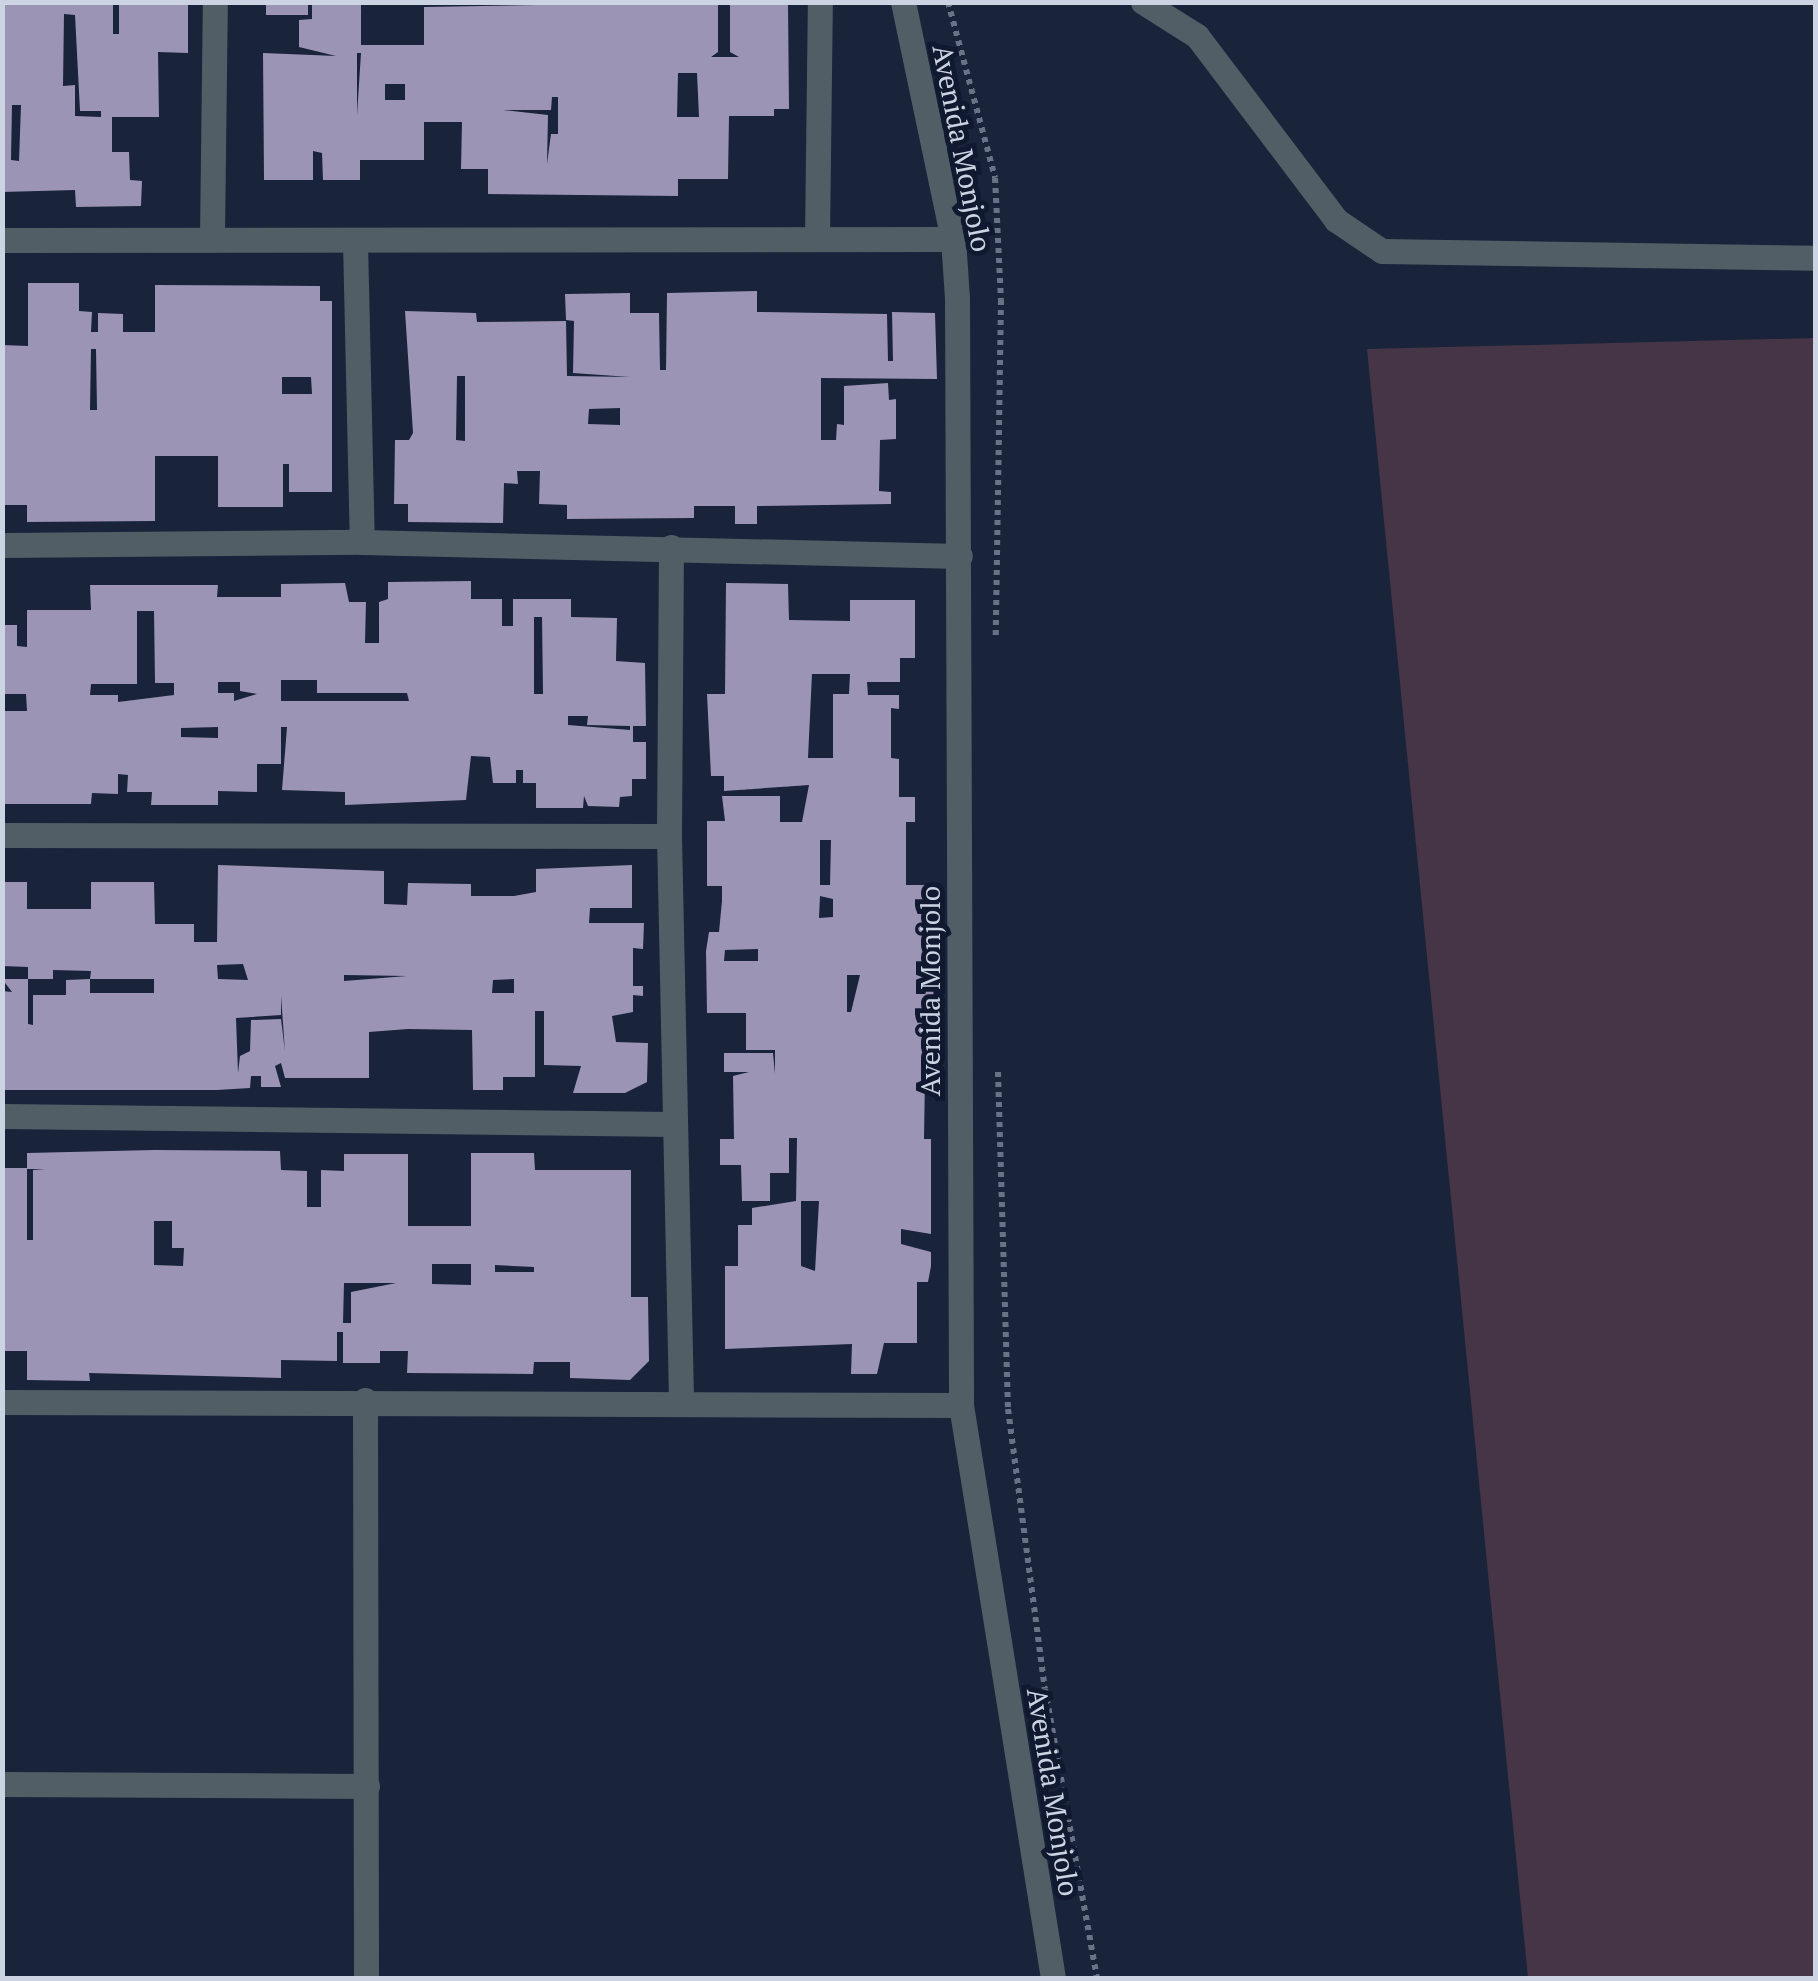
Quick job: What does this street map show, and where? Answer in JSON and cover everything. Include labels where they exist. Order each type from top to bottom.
[{"type":"street","points":[[212,236],[215,2]]},
{"type":"street","points":[[816,238],[820,2]]},
{"type":"street","name":"Avenida Monjolo","points":[[903,2],[953,239],[960,556],[961,1406],[1052,1978]]},
{"type":"street","points":[[1142,2],[1197,36],[1336,220],[1382,251],[1816,258]]},
{"type":"street","points":[[2,240],[212,236],[355,241],[953,239]]},
{"type":"street","points":[[355,241],[362,542]]},
{"type":"street","points":[[2,545],[362,542],[960,556]]},
{"type":"street","points":[[671,547],[669,836],[680,1400]]},
{"type":"street","points":[[2,835],[669,836]]},
{"type":"street","points":[[2,1116],[673,1124]]},
{"type":"street","points":[[366,1400],[366,1978]]},
{"type":"street","points":[[2,1402],[680,1400],[961,1406]]},
{"type":"street","points":[[2,1784],[367,1786]]},
{"type":"path","points":[[948,2],[995,178],[1001,300],[996,657]]},
{"type":"path","points":[[997,1063],[1008,1409],[1045,1688],[1097,1978]]},
{"type":"shaded area","points":[[1815,338],[1815,1978],[1528,1978],[1367,349]]},
{"type":"building","points":[[2,2],[113,2],[113,34],[119,34],[119,2],[188,2],[188,53],[158,52],[159,117],[112,117],[112,152],[129,152],[130,180],[142,181],[141,206],[76,207],[75,190],[2,192]],"holes":[[[64,14],[75,15],[80,111],[101,111],[101,117],[75,116],[75,85],[63,86]],[[12,105],[21,105],[19,161],[11,160]]]},
{"type":"building","points":[[266,2],[308,2],[308,15],[266,15]]},
{"type":"building","points":[[312,2],[361,2],[361,45],[424,45],[424,7],[718,2],[718,52],[711,57],[739,57],[730,52],[730,2],[788,2],[789,109],[774,109],[774,116],[729,116],[728,179],[678,179],[678,196],[488,194],[488,169],[461,169],[462,122],[424,122],[424,160],[360,160],[360,180],[323,180],[322,153],[313,151],[313,180],[264,180],[263,53],[336,56],[299,47],[299,20],[312,19]],"holes":[[[357,53],[361,53],[357,115]],[[678,73],[697,73],[699,117],[677,117]],[[385,84],[405,84],[405,100],[385,100]],[[552,97],[558,97],[558,134],[551,134],[547,164],[548,115],[503,110],[551,110]]]},
{"type":"building","points":[[28,283],[79,283],[79,311],[92,312],[91,332],[98,332],[98,313],[123,314],[123,332],[155,332],[155,285],[320,286],[320,301],[332,301],[332,492],[289,492],[289,464],[283,464],[283,507],[218,507],[218,456],[155,456],[155,521],[27,522],[27,505],[2,505],[2,345],[28,346]],"holes":[[[91,349],[96,349],[97,410],[90,410]],[[282,377],[311,377],[312,394],[282,394]]]},
{"type":"building","points":[[757,291],[757,312],[887,314],[888,361],[893,361],[892,312],[935,313],[937,379],[821,378],[821,440],[836,440],[837,424],[844,425],[844,386],[888,383],[889,400],[896,399],[896,439],[880,440],[879,491],[891,492],[891,504],[757,506],[757,524],[735,524],[735,506],[694,506],[694,518],[567,519],[567,505],[539,504],[540,471],[517,471],[518,484],[504,483],[503,523],[408,522],[408,504],[394,504],[395,440],[409,440],[413,433],[405,311],[476,313],[477,322],[566,321],[567,376],[630,377],[573,373],[574,321],[566,320],[565,294],[630,293],[630,313],[659,313],[660,370],[666,370],[667,293]],"holes":[[[457,376],[465,376],[465,441],[456,440]],[[620,408],[620,425],[588,424],[589,409]]]},
{"type":"building","points":[[471,581],[471,599],[502,599],[502,626],[513,626],[513,599],[571,599],[571,617],[617,618],[616,661],[645,663],[646,726],[633,726],[633,742],[646,742],[646,779],[632,779],[632,796],[620,797],[619,807],[588,806],[584,796],[583,808],[536,808],[536,783],[523,783],[523,770],[516,770],[516,783],[493,783],[490,757],[471,756],[466,800],[345,805],[345,792],[282,790],[287,727],[281,727],[281,764],[257,764],[257,792],[218,791],[218,805],[151,805],[152,792],[127,792],[128,775],[118,774],[118,794],[92,793],[91,804],[2,804],[2,711],[27,711],[26,694],[2,694],[2,625],[17,625],[17,646],[27,647],[27,610],[91,610],[90,585],[218,585],[217,597],[281,597],[281,584],[345,583],[349,602],[366,602],[365,643],[379,643],[379,602],[388,599],[388,582]],"holes":[[[137,611],[154,611],[155,683],[174,683],[174,695],[118,702],[118,695],[90,695],[91,684],[137,684]],[[534,617],[542,617],[543,694],[534,694]],[[281,680],[317,680],[317,693],[407,693],[409,701],[281,701]],[[218,682],[240,682],[240,691],[257,694],[234,701],[234,693],[218,693]],[[568,716],[588,716],[587,725],[630,726],[630,730],[568,725]],[[218,727],[218,738],[181,737],[181,728]]]},
{"type":"building","points":[[726,583],[788,584],[789,620],[850,621],[850,600],[915,600],[915,658],[900,658],[900,682],[867,682],[868,695],[899,695],[899,709],[891,708],[891,758],[899,759],[899,797],[915,797],[915,822],[906,822],[906,885],[930,885],[936,1076],[925,1075],[924,1139],[931,1139],[931,1234],[901,1229],[901,1244],[931,1252],[931,1266],[928,1282],[917,1282],[917,1343],[884,1343],[877,1374],[851,1374],[852,1344],[725,1349],[725,1266],[738,1266],[738,1225],[752,1225],[752,1208],[796,1201],[797,1138],[789,1138],[789,1173],[770,1173],[770,1201],[742,1201],[741,1165],[720,1165],[720,1139],[734,1139],[733,1076],[749,1072],[724,1072],[724,1053],[773,1053],[775,1074],[775,1050],[746,1050],[746,1013],[707,1013],[706,951],[709,932],[719,932],[722,886],[707,886],[707,821],[725,821],[722,796],[780,796],[780,822],[802,822],[809,785],[724,791],[724,776],[711,776],[707,694],[725,694]],"holes":[[[812,674],[850,674],[849,694],[833,694],[833,758],[808,758]],[[820,840],[831,840],[830,885],[820,885]],[[820,896],[833,899],[833,917],[819,918]],[[758,949],[758,961],[724,961],[725,950]],[[847,975],[860,975],[851,1012],[847,1012]],[[801,1201],[819,1201],[815,1271],[801,1266]]]},
{"type":"building","points":[[218,865],[384,871],[384,904],[407,905],[408,883],[471,884],[471,896],[514,896],[536,892],[536,869],[632,865],[632,908],[590,908],[589,923],[644,923],[643,949],[633,948],[633,986],[643,986],[643,996],[633,995],[633,1012],[612,1016],[616,1042],[648,1043],[647,1082],[625,1093],[573,1093],[581,1066],[544,1065],[544,1011],[535,1011],[535,1077],[503,1077],[503,1090],[473,1090],[472,1030],[408,1029],[369,1032],[369,1078],[285,1078],[281,1063],[275,1066],[281,1087],[261,1087],[261,1076],[251,1076],[250,1088],[217,1090],[2,1090],[2,991],[12,992],[2,979],[28,979],[28,967],[2,966],[2,882],[27,882],[27,909],[91,909],[91,882],[154,882],[155,924],[194,924],[194,942],[217,942]],"holes":[[[243,964],[248,980],[218,979],[217,965]],[[53,970],[91,971],[90,979],[66,980],[66,995],[33,995],[33,1025],[28,1024],[28,979],[53,979]],[[344,975],[407,976],[344,981]],[[90,979],[154,979],[154,993],[90,993]],[[514,979],[514,993],[492,993],[493,980]],[[281,996],[285,1051],[281,1019],[251,1020],[250,1051],[240,1056],[238,1073],[236,1018],[281,1015]]]},
{"type":"building","points":[[280,1151],[281,1170],[307,1171],[307,1207],[321,1207],[321,1170],[344,1171],[344,1154],[408,1154],[408,1226],[471,1226],[471,1153],[534,1153],[535,1170],[631,1170],[631,1297],[648,1297],[649,1361],[630,1380],[570,1378],[570,1362],[534,1362],[533,1374],[407,1373],[408,1351],[380,1351],[380,1363],[343,1363],[343,1332],[337,1332],[337,1361],[281,1360],[281,1378],[89,1373],[90,1381],[27,1380],[27,1351],[5,1351],[2,1343],[2,1168],[27,1168],[27,1153]],"holes":[[[27,1169],[45,1169],[33,1170],[33,1240],[27,1240]],[[154,1221],[172,1221],[172,1248],[184,1248],[183,1266],[154,1265]],[[432,1264],[471,1264],[471,1285],[432,1284]],[[495,1265],[534,1267],[534,1272],[495,1272]],[[344,1283],[396,1283],[351,1292],[351,1323],[343,1323]]]}]
